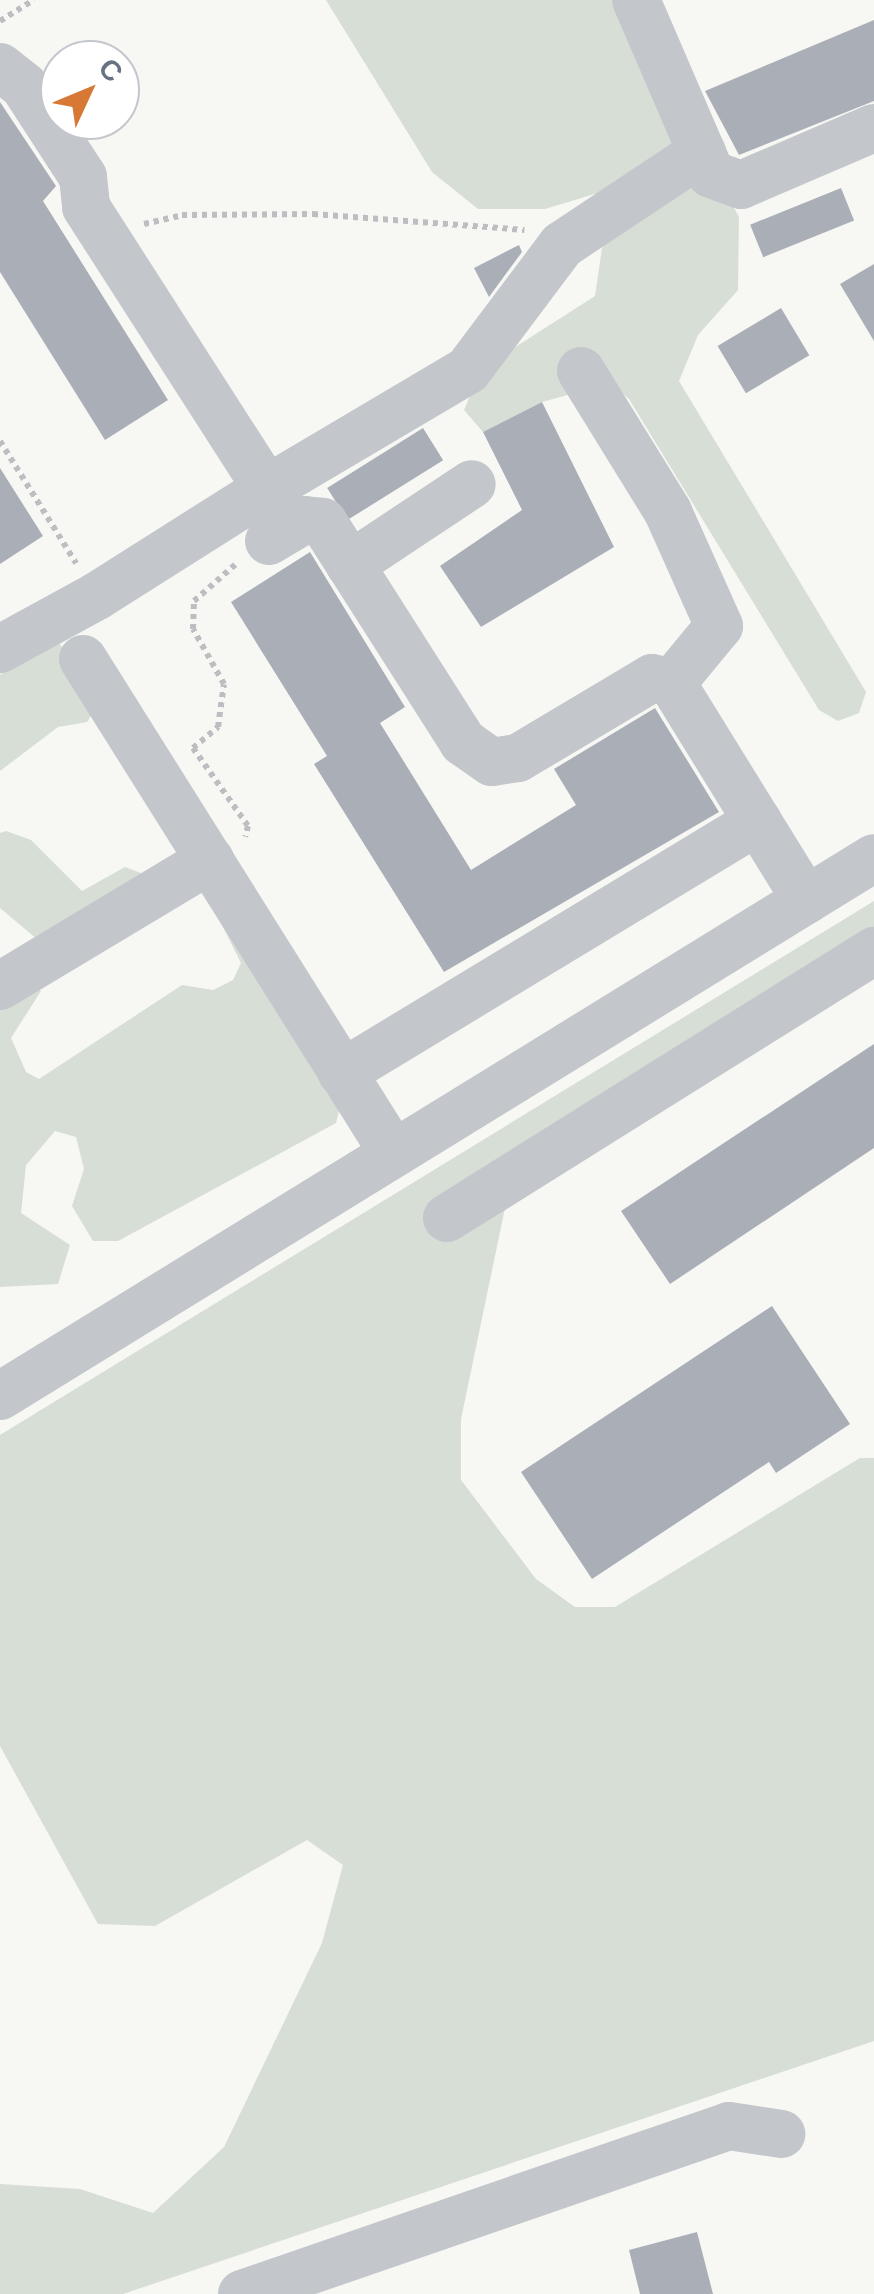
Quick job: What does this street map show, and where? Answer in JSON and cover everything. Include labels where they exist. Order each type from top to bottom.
[{"type":"street","points":[[636,0],[711,174],[741,185],[874,128]]},
{"type":"street","points":[[0,67],[24,86],[83,178],[86,206],[258,467],[264,483],[255,496]]},
{"type":"street","points":[[0,649],[97,596],[255,496],[468,370],[562,245],[702,152]]},
{"type":"street","points":[[581,371],[668,512],[719,626],[672,683]]},
{"type":"street","points":[[350,565],[472,484]]},
{"type":"street","points":[[269,542],[304,520],[324,522],[463,742],[492,762],[518,758],[652,678],[672,683],[806,900]]},
{"type":"street","points":[[83,659],[392,1151]]},
{"type":"street","points":[[342,1072],[758,822]]},
{"type":"street","points":[[0,1396],[392,1151],[874,858]]},
{"type":"street","points":[[0,986],[210,860]]},
{"type":"street","points":[[447,1218],[874,951]]},
{"type":"street","points":[[242,2294],[729,2126],[782,2134]]},
{"type":"path","points":[[0,21],[34,0]]},
{"type":"path","points":[[104,234],[182,215],[314,214],[490,233],[538,228]]},
{"type":"path","points":[[0,441],[97,596]]},
{"type":"path","points":[[194,748],[218,727],[224,684],[193,629],[194,601],[269,542]]},
{"type":"shaded area","points":[[326,0],[620,0],[739,217],[738,290],[698,335],[679,381],[866,692],[859,713],[838,721],[819,710],[629,399],[611,383],[542,402],[483,432],[464,410],[481,369],[595,296],[602,248],[638,209],[618,187],[545,209],[478,209],[432,172]]},
{"type":"shaded area","points":[[57,639],[97,706],[87,722],[58,727],[0,771],[0,675]]},
{"type":"shaded area","points":[[6,831],[31,840],[82,891],[125,867],[154,878],[44,945],[0,908],[0,833]]},
{"type":"shaded area","points":[[206,893],[341,1103],[336,1123],[118,1241],[93,1241],[72,1206],[84,1169],[76,1137],[55,1131],[26,1165],[21,1213],[70,1245],[58,1284],[0,1287],[0,976],[21,975],[41,991],[11,1038],[26,1072],[39,1079],[182,985],[213,990],[233,980],[241,963]]},
{"type":"shaded area","points":[[874,901],[874,941],[505,1208],[461,1419],[461,1480],[536,1579],[575,1607],[615,1607],[860,1458],[874,1458],[874,2041],[123,2294],[0,2294],[0,2184],[80,2189],[153,2213],[224,2147],[322,1943],[343,1865],[307,1840],[155,1926],[98,1924],[0,1746],[0,1435]]},
{"type":"building","points":[[874,20],[874,101],[739,155],[705,91]]},
{"type":"building","points":[[0,102],[56,186],[43,201],[168,400],[105,440],[0,272]]},
{"type":"building","points":[[841,188],[854,220],[763,257],[750,225]]},
{"type":"building","points":[[519,245],[522,252],[489,297],[474,268]]},
{"type":"building","points":[[874,264],[874,341],[840,284]]},
{"type":"building","points":[[781,308],[809,355],[746,393],[718,346]]},
{"type":"building","points":[[542,402],[614,547],[481,627],[440,566],[522,510],[483,432]]},
{"type":"building","points":[[423,428],[443,460],[347,520],[327,488]]},
{"type":"building","points":[[0,468],[43,536],[0,564]]},
{"type":"building","points":[[310,552],[405,707],[380,723],[471,870],[576,805],[554,769],[655,708],[719,812],[444,972],[314,764],[327,756],[231,602]]},
{"type":"building","points":[[874,1044],[874,1148],[670,1284],[621,1211]]},
{"type":"building","points":[[772,1306],[850,1424],[776,1473],[769,1462],[592,1579],[521,1472]]},
{"type":"building","points":[[697,2232],[713,2294],[640,2294],[629,2250]]}]
